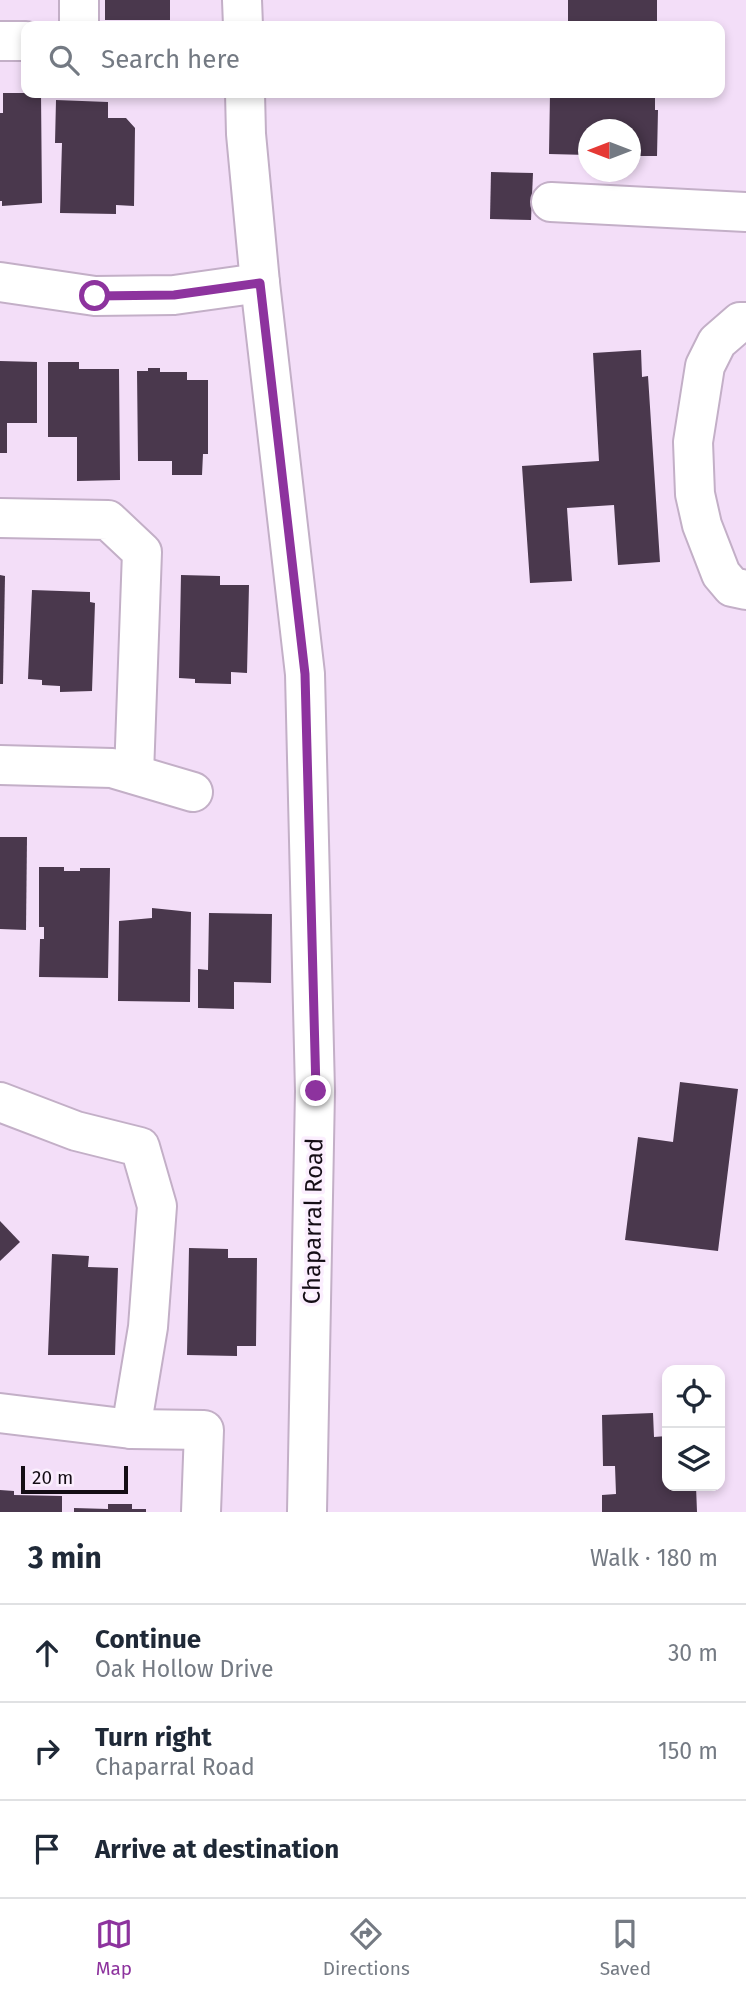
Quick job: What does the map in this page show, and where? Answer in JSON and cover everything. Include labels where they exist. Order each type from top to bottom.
[{"type":"main road","points":[[79,0],[79,21]]},
{"type":"main road","points":[[242,0],[243,21]]},
{"type":"main road","points":[[0,41],[21,41]]},
{"type":"main road","name":"Chaparral Road","points":[[245,98],[260,283],[305,674],[316,1091],[307,1512]]},
{"type":"main road","points":[[551,202],[746,212]]},
{"type":"main road","points":[[0,282],[95,296],[174,295],[260,283]]},
{"type":"main road","points":[[746,323],[740,322],[717,342],[705,366],[693,442],[695,494],[702,525],[721,574],[732,587],[746,590]]},
{"type":"main road","points":[[0,518],[108,520],[142,552],[134,774]]},
{"type":"main road","points":[[0,765],[112,768],[193,792]]},
{"type":"main road","points":[[0,1102],[76,1131],[140,1147],[157,1206],[148,1327],[131,1429]]},
{"type":"main road","points":[[0,1413],[131,1429],[204,1430],[201,1512]]},
{"type":"building","points":[[105,0],[170,0],[170,20],[105,20]]},
{"type":"building","points":[[568,0],[657,0],[657,21],[568,21]]},
{"type":"building","points":[[3,93],[21,93],[21,98],[41,98],[42,203],[2,206],[0,113],[3,113]]},
{"type":"building","points":[[550,98],[655,98],[655,110],[658,110],[657,156],[641,156],[641,119],[578,119],[578,155],[549,154]]},
{"type":"building","points":[[56,100],[108,102],[108,118],[126,118],[135,128],[134,206],[116,205],[116,214],[60,213],[62,143],[55,143]]},
{"type":"building","points":[[491,172],[533,173],[531,220],[490,219]]},
{"type":"building","points":[[641,350],[642,377],[648,376],[660,562],[618,565],[614,505],[567,508],[572,581],[530,583],[522,466],[599,461],[593,353]]},
{"type":"building","points":[[0,361],[37,362],[37,423],[7,423],[7,453],[0,453]]},
{"type":"building","points":[[48,362],[79,362],[79,369],[119,369],[120,480],[77,481],[77,437],[48,437]]},
{"type":"building","points":[[148,368],[160,368],[160,372],[187,372],[187,380],[208,380],[208,454],[203,454],[202,475],[172,475],[172,461],[138,461],[137,371],[148,371]]},
{"type":"building","points":[[0,575],[5,576],[3,684],[0,684]]},
{"type":"building","points":[[181,575],[220,576],[220,585],[249,585],[247,673],[231,672],[231,684],[195,683],[195,679],[179,678]]},
{"type":"building","points":[[32,590],[90,592],[90,602],[95,603],[92,691],[60,692],[60,686],[42,685],[42,680],[28,679]]},
{"type":"building","points":[[0,837],[27,837],[26,930],[0,929]]},
{"type":"building","points":[[39,867],[64,867],[64,871],[110,868],[108,978],[39,977],[40,939],[44,939],[44,927],[39,927]]},
{"type":"building","points":[[152,908],[191,912],[190,1002],[118,1001],[119,921],[152,918]]},
{"type":"building","points":[[209,913],[272,914],[271,983],[234,982],[234,1009],[198,1008],[198,969],[208,970]]},
{"type":"building","points":[[680,1082],[738,1089],[718,1251],[625,1240],[638,1137],[673,1142]]},
{"type":"building","points":[[0,1221],[20,1242],[0,1261]]},
{"type":"building","points":[[189,1248],[228,1249],[228,1258],[257,1258],[256,1346],[237,1346],[237,1356],[187,1355]]},
{"type":"building","points":[[52,1254],[89,1256],[88,1267],[118,1268],[115,1355],[48,1355]]},
{"type":"building","points":[[653,1413],[654,1437],[662,1436],[662,1491],[696,1491],[697,1512],[602,1512],[602,1495],[616,1494],[615,1466],[603,1466],[602,1415]]},
{"type":"building","points":[[0,1490],[14,1491],[14,1495],[62,1496],[62,1512],[0,1512]]},
{"type":"building","points":[[108,1504],[132,1504],[132,1509],[146,1509],[146,1512],[74,1512],[74,1508],[108,1509]]},
{"type":"route","points":[[95,296],[174,295],[260,283],[305,674],[316,1091]]}]
